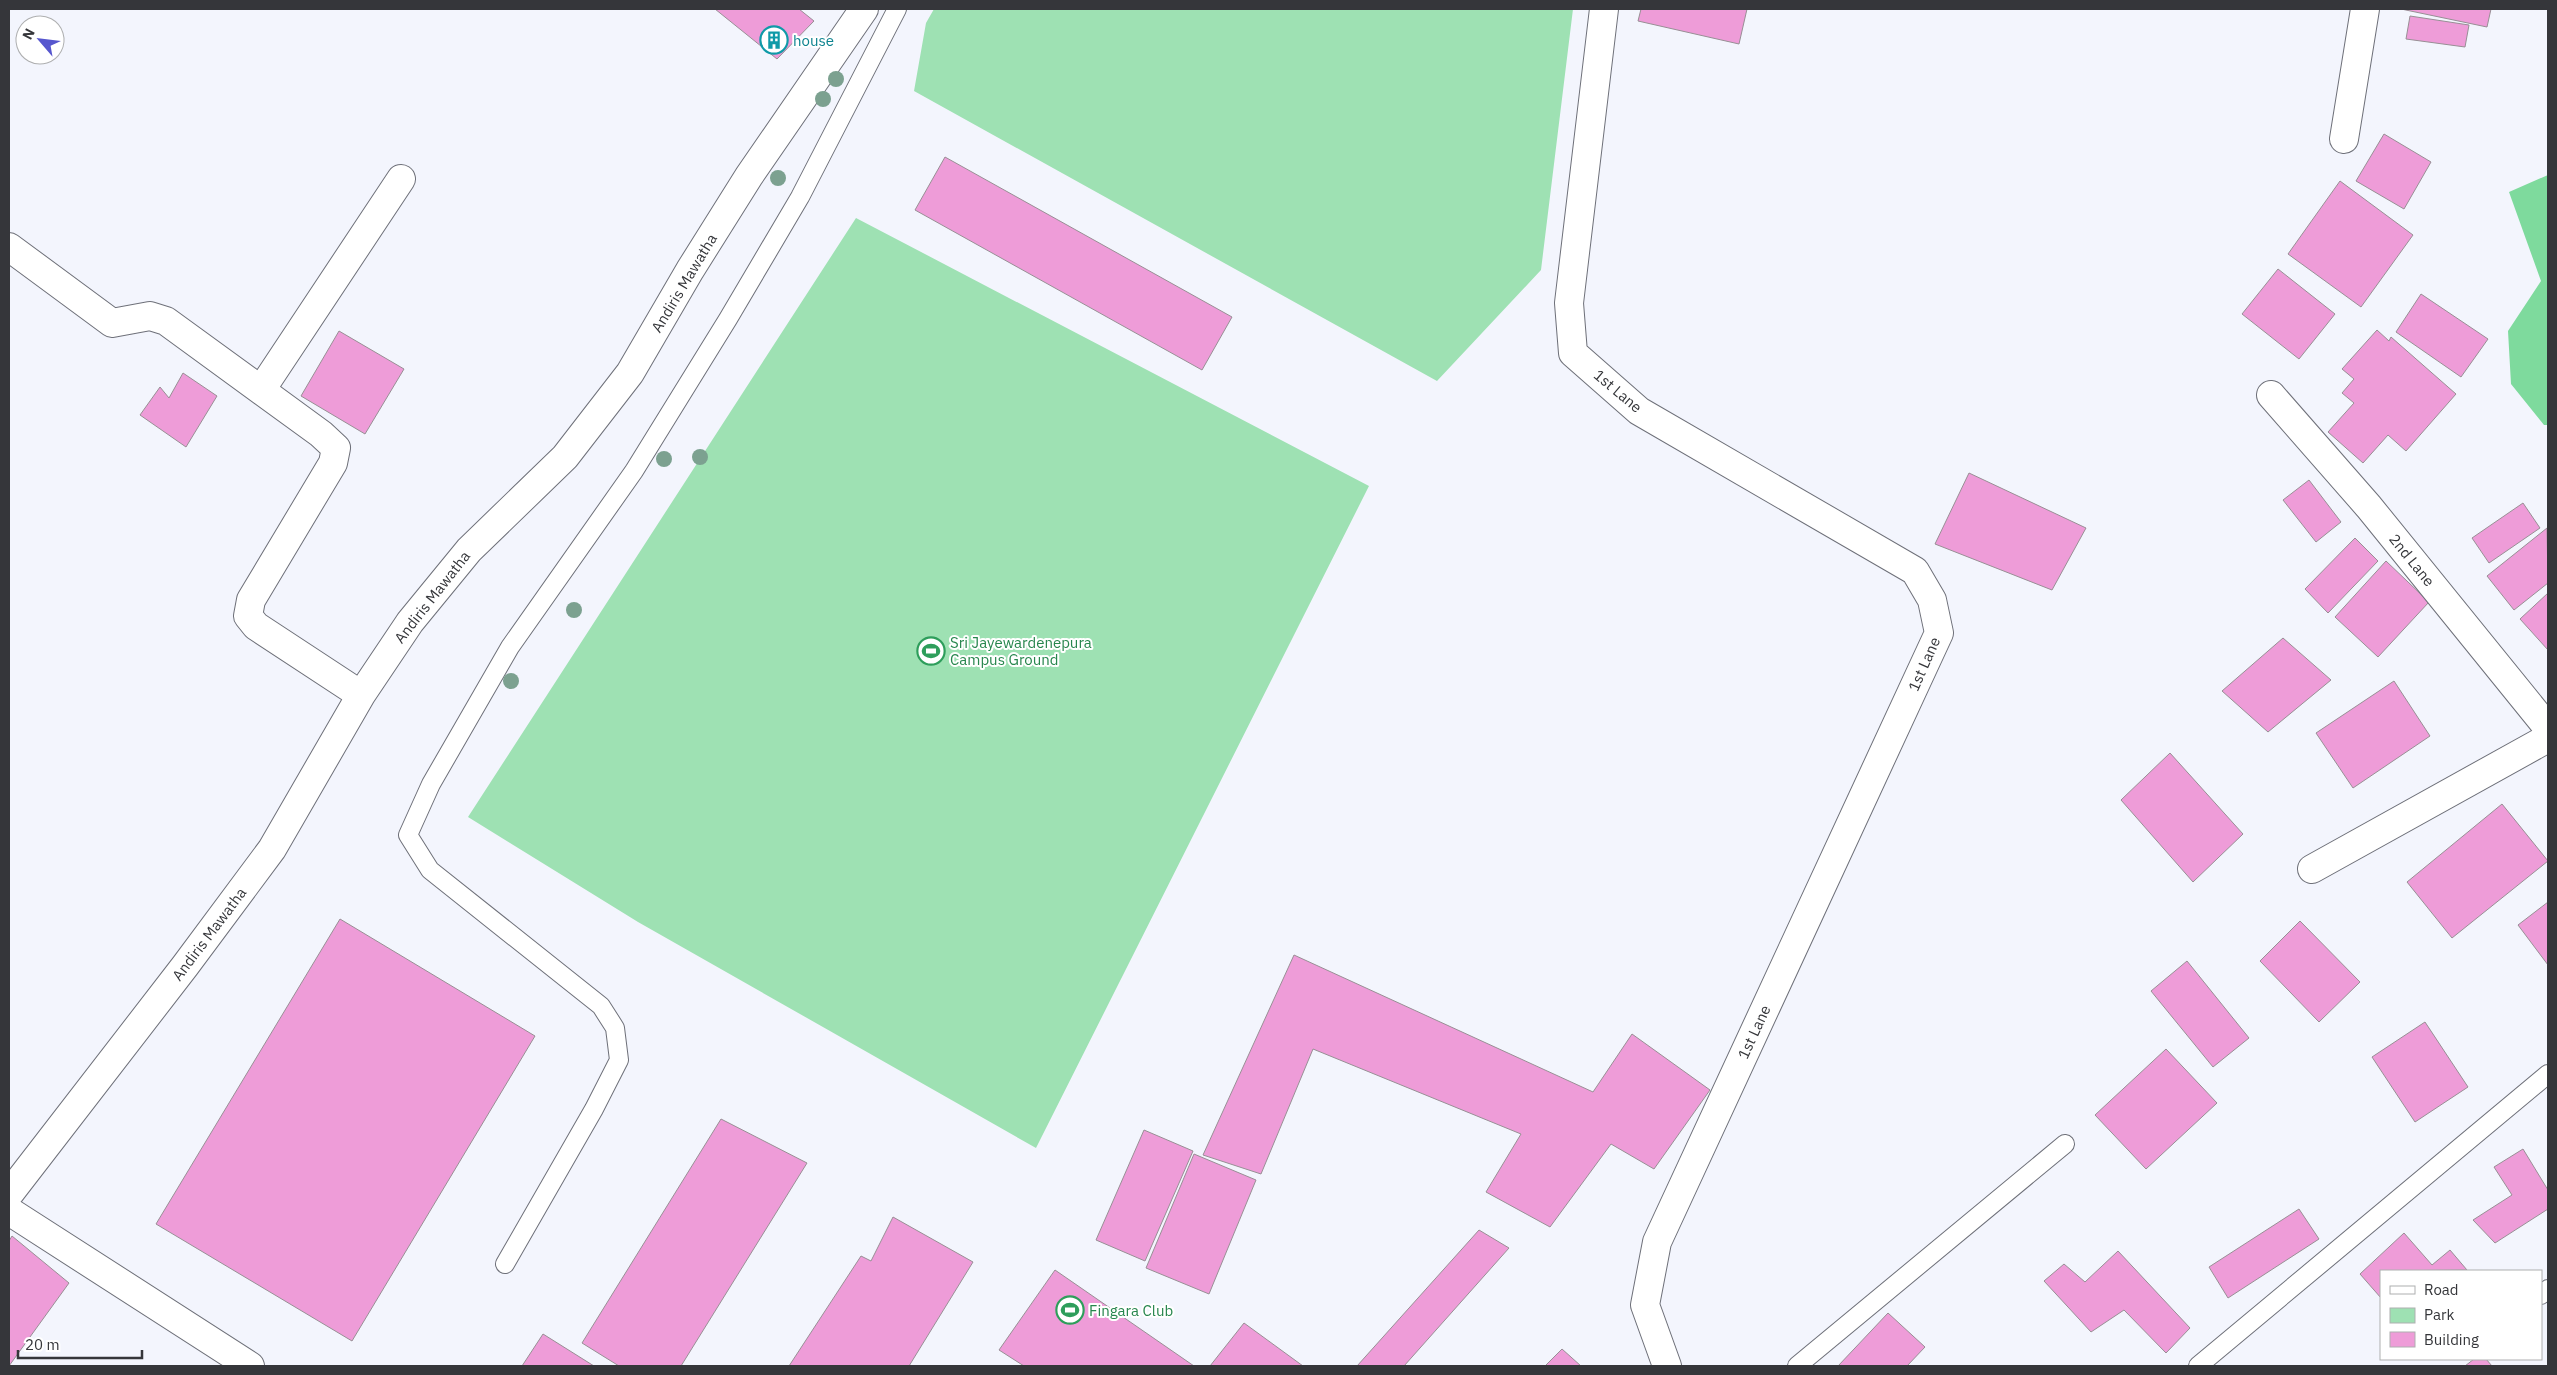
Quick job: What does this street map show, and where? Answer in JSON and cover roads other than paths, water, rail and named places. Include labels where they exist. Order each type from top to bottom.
[{"type":"street","name":"Andiris Mawatha","points":[[9,1194],[185,966],[272,848],[361,695],[410,622],[469,550],[565,457],[630,373],[690,270],[749,176],[864,9]]},
{"type":"street","name":"1st Lane","points":[[1604,9],[1569,303],[1573,354],[1639,411],[1915,571],[1932,600],[1939,633],[1657,1242],[1645,1305],[1667,1366]]},
{"type":"street","points":[[2344,139],[2365,9]]},
{"type":"street","points":[[261,390],[401,179]]},
{"type":"street","points":[[9,247],[102,318],[112,323],[150,316],[166,321],[321,434],[336,448],[333,462],[322,483],[251,600],[248,616],[256,626],[361,695]]},
{"type":"street","name":"2nd Lane","points":[[2271,395],[2369,507],[2548,728]]},
{"type":"street","points":[[2312,869],[2548,738]]},
{"type":"street","points":[[9,1211],[250,1366]]},
{"type":"lane","points":[[505,1264],[594,1109],[619,1060],[615,1028],[601,1006],[430,870],[408,835],[431,784],[510,647],[634,471],[728,319],[800,197],[897,9]]},
{"type":"lane","points":[[2198,1366],[2548,1074]]},
{"type":"lane","points":[[1797,1366],[2065,1144]]},
{"type":"place","name":"house","points":[[774,40]]},
{"type":"place","name":"Sri Jayewardenepura Campus Ground","points":[[931,651]]},
{"type":"place","name":"Fingara Club","points":[[1070,1310]]}]
